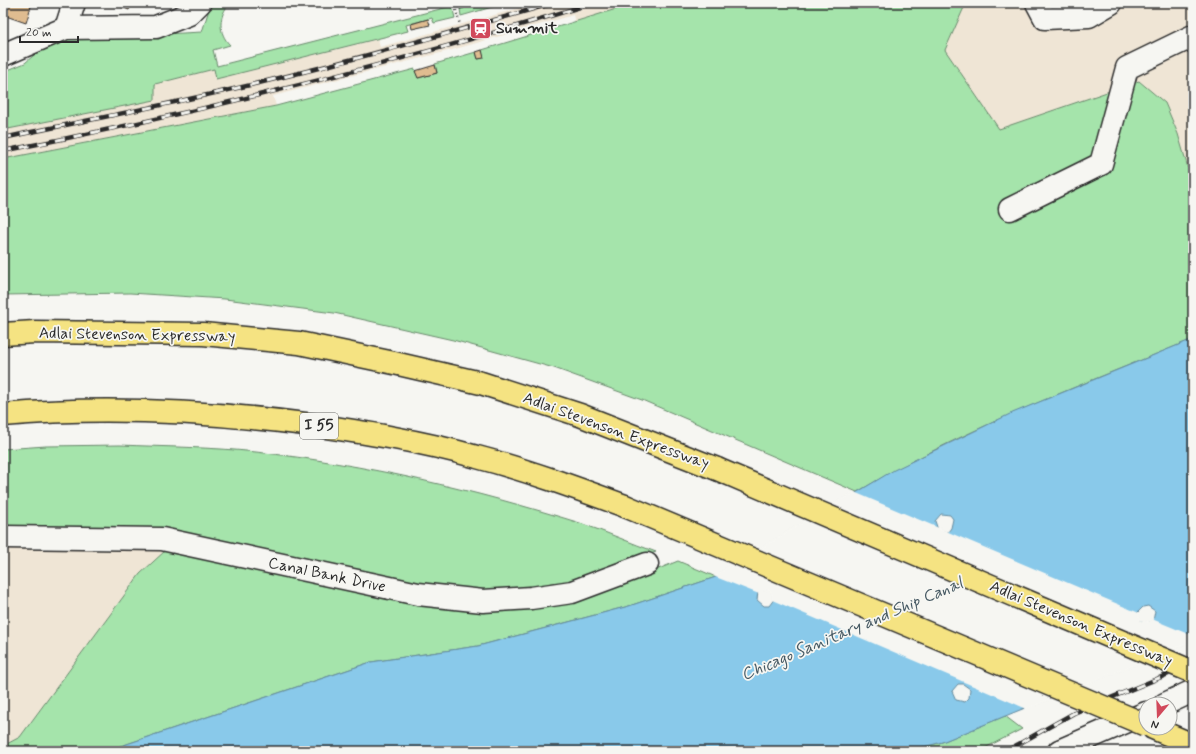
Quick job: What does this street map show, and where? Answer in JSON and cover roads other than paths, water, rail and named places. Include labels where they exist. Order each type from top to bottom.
[{"type":"highway","points":[[3,321],[76,324],[203,334]]},
{"type":"highway","name":"Adlai Stevenson Expressway","points":[[3,334],[35,332],[203,334],[298,344],[394,363],[482,383],[580,415],[717,469],[1193,672]]},
{"type":"highway","name":"I 55","points":[[3,414],[93,409],[173,410],[247,416],[342,429],[410,441],[476,456],[559,481],[625,506],[1138,722]]},
{"type":"highway","points":[[1172,736],[1193,745]]},
{"type":"street","points":[[66,28],[74,3]]},
{"type":"street","points":[[3,55],[66,28],[156,26],[189,14],[200,3]]},
{"type":"street","points":[[1037,3],[1045,18],[1088,16],[1111,3]]},
{"type":"street","points":[[1010,209],[1101,164],[1127,68],[1191,42]]},
{"type":"street","name":"Canal Bank Drive","points":[[3,537],[162,539],[418,594],[483,601],[532,598],[572,592],[647,564]]},
{"type":"street","points":[[1178,698],[1193,691]]},
{"type":"street","points":[[1064,750],[1138,717]]},
{"type":"water","name":"Chicago Sanitary and Ship Canal","points":[[1193,339],[1193,639],[942,742],[909,751],[106,751],[371,662],[478,646],[629,606],[716,577],[894,470],[1010,414]],"holes":[[[941,514],[950,515],[953,519],[951,528],[948,532],[938,530],[935,521]],[[767,587],[774,593],[775,598],[769,606],[764,606],[757,600],[758,591]],[[1148,606],[1155,611],[1153,621],[1145,624],[1137,618],[1137,613],[1143,607]],[[958,684],[963,684],[970,689],[969,698],[965,702],[956,700],[952,691]]]},
{"type":"railway","points":[[3,138],[171,103],[271,80],[378,53],[554,3]]},
{"type":"railway","points":[[3,151],[152,120],[300,85],[447,46],[593,3]]},
{"type":"railway","points":[[1006,751],[1074,713],[1193,664]]},
{"type":"place","name":"Summit","points":[[481,28]]}]
